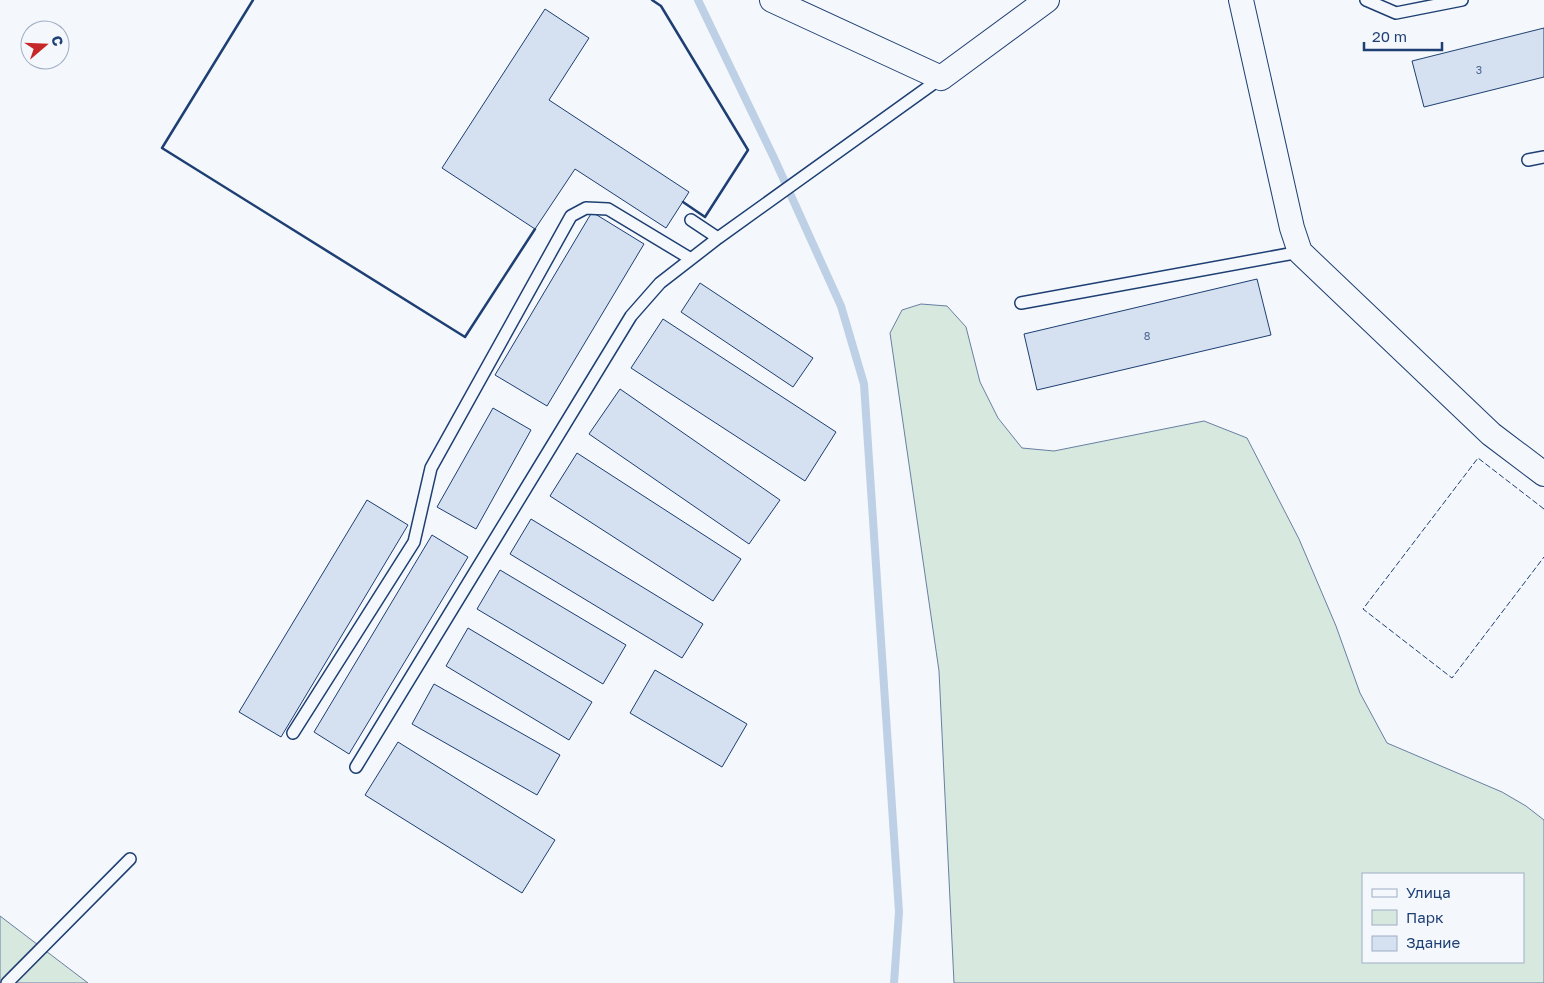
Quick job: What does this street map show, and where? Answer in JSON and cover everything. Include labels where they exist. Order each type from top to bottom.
[{"type":"street","points":[[772,0],[940,78],[1047,0]]},
{"type":"street","points":[[1241,0],[1292,228],[1300,252],[1491,434],[1544,474]]},
{"type":"lane","points":[[1366,0],[1396,13],[1462,0]]},
{"type":"lane","points":[[356,767],[631,316],[660,283],[718,238],[940,78]]},
{"type":"lane","points":[[1528,160],[1544,157]]},
{"type":"lane","points":[[293,733],[414,542],[431,468],[571,216],[586,208],[608,209],[691,259]]},
{"type":"lane","points":[[691,220],[718,238]]},
{"type":"lane","points":[[1021,303],[1300,252]]},
{"type":"lane","points":[[6,983],[130,859]]},
{"type":"green space","points":[[921,304],[947,306],[966,327],[980,382],[998,418],[1022,448],[1054,451],[1204,421],[1247,438],[1299,539],[1336,626],[1360,693],[1387,743],[1502,792],[1526,806],[1544,820],[1544,983],[954,983],[939,671],[890,333],[902,310]]},
{"type":"green space","points":[[0,916],[88,983],[0,983]]},
{"type":"building","points":[[545,9],[589,38],[549,100],[689,192],[666,228],[575,169],[535,229],[442,168]]},
{"type":"building","points":[[1544,28],[1544,77],[1424,107],[1412,61]]},
{"type":"building","points":[[592,212],[644,244],[547,406],[495,375]]},
{"type":"building","points":[[1257,279],[1271,335],[1037,390],[1024,334]]},
{"type":"building","points":[[700,283],[813,358],[793,387],[681,312]]},
{"type":"building","points":[[663,319],[836,432],[805,481],[631,368]]},
{"type":"building","points":[[620,389],[780,500],[749,544],[589,434]]},
{"type":"building","points":[[493,408],[531,430],[476,529],[437,507]]},
{"type":"building","points":[[577,453],[741,559],[713,601],[550,496]]},
{"type":"building","points":[[367,500],[408,525],[281,737],[239,712]]},
{"type":"building","points":[[531,519],[703,624],[682,658],[510,554]]},
{"type":"building","points":[[432,535],[468,557],[349,754],[314,732]]},
{"type":"building","points":[[500,570],[626,645],[603,684],[477,609]]},
{"type":"building","points":[[468,628],[592,702],[569,740],[446,666]]},
{"type":"building","points":[[655,670],[747,724],[722,767],[630,713]]},
{"type":"building","points":[[434,684],[560,755],[537,795],[412,724]]},
{"type":"building","points":[[398,742],[555,840],[522,893],[365,795]]},
{"type":"waterway","points":[[698,0],[774,158],[841,306],[864,384],[899,912],[894,983]]},
{"type":"fence","points":[[1544,509],[1478,458],[1363,609],[1452,678],[1544,557]]},
{"type":"wall","points":[[253,0],[162,148],[465,337],[535,229]]},
{"type":"wall","points":[[652,0],[661,6],[748,150],[705,217],[683,202]]}]
